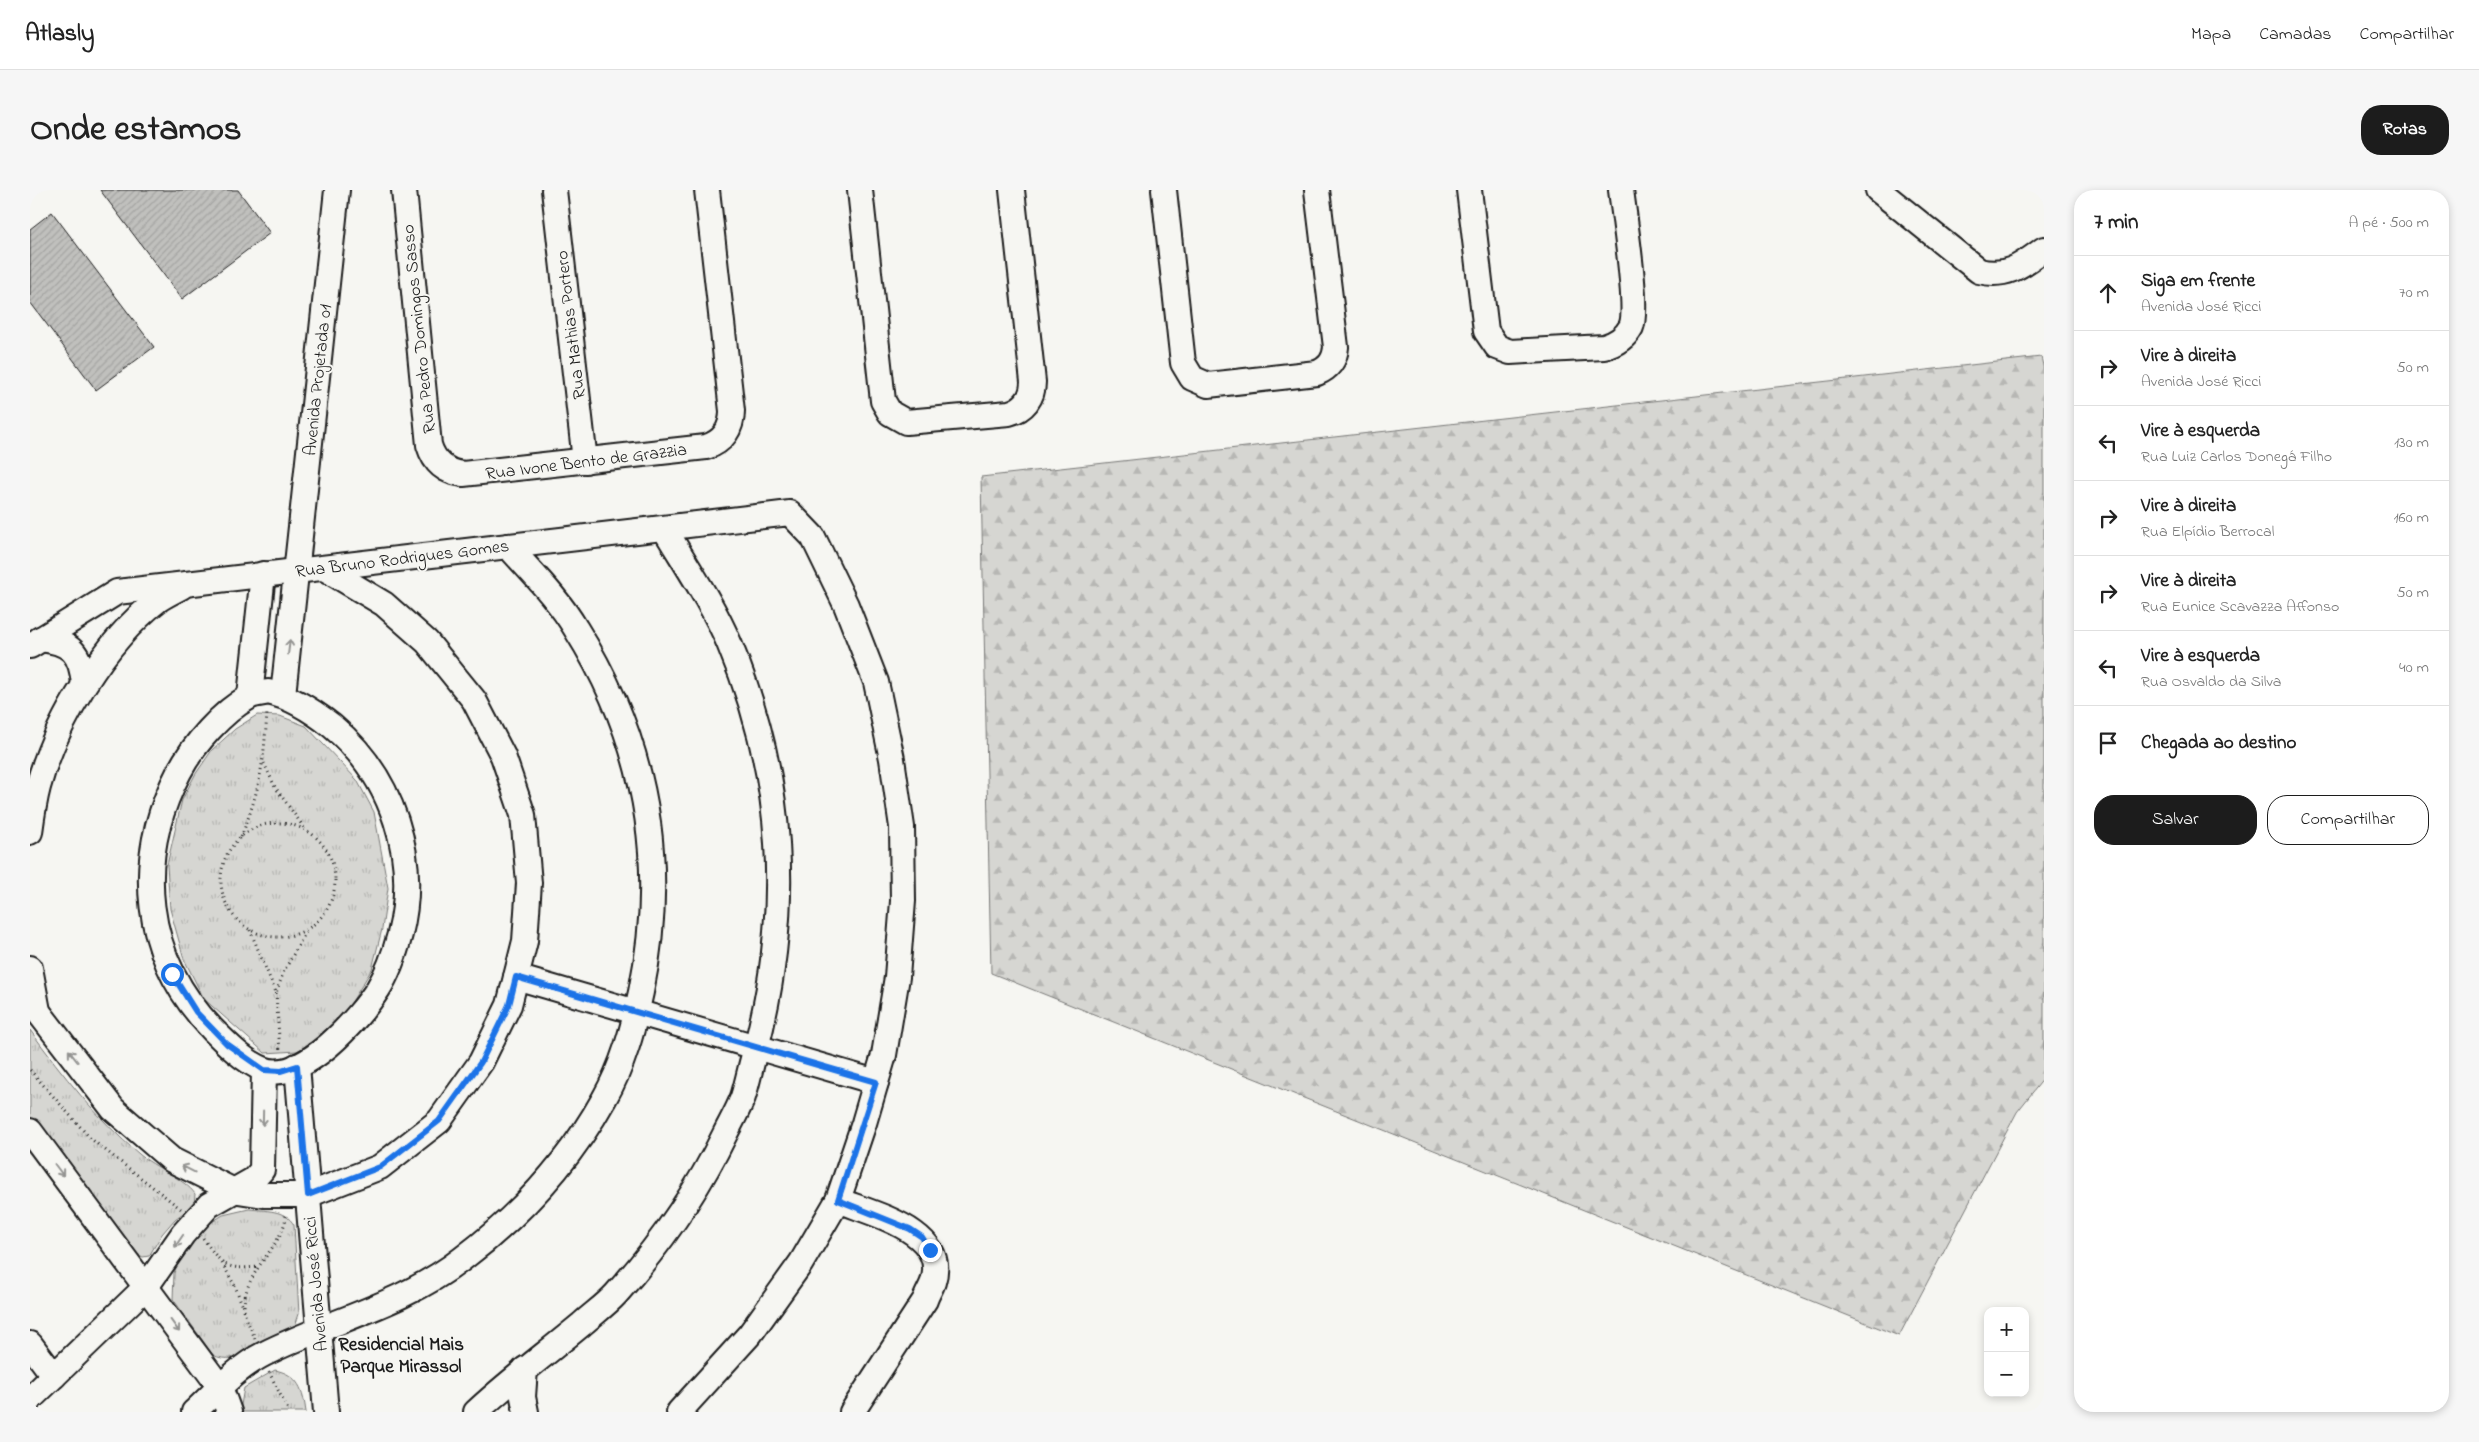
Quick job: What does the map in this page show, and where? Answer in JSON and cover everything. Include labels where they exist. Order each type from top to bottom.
[{"type":"street","name":"Avenida Projetada 01","points":[[298,570],[337,190]]},
{"type":"street","name":"Rua Pedro Domingos Sasso","points":[[404,190],[430,445],[434,456],[441,466]]},
{"type":"street","name":"Rua Mathias Portero","points":[[554,190],[585,461]]},
{"type":"street","name":"Rua Ivone Bento de Grazzia","points":[[441,466],[451,472],[462,474],[706,447],[716,443],[728,432],[732,411],[707,190]]},
{"type":"street","points":[[860,190],[883,402],[893,417],[910,422],[1013,412],[1025,404],[1032,391],[1033,382],[1012,190]]},
{"type":"street","points":[[1164,190],[1183,363],[1192,378],[1199,383],[1212,385],[1313,374],[1328,367],[1335,356],[1336,347],[1317,190]]},
{"type":"street","points":[[1469,190],[1485,327],[1493,344],[1501,349],[1515,352],[1604,347],[1615,343],[1630,328],[1634,311],[1621,190]]},
{"type":"street","points":[[1878,190],[1972,268],[1993,274],[2015,270],[2044,249]]},
{"type":"street","name":"Rua Bruno Rodrigues Gomes","points":[[35,643],[117,592],[790,513],[813,537],[846,605],[876,682],[892,759],[902,827],[904,901],[897,977],[884,1055],[876,1082]]},
{"type":"street","points":[[476,1412],[614,1296],[659,1243],[708,1170],[742,1098],[764,1015],[780,884],[776,821],[767,765],[751,702],[728,641],[664,528]]},
{"type":"street","points":[[194,1412],[220,1387],[262,1355],[398,1299],[460,1261],[515,1216],[560,1165],[605,1098],[632,1035],[647,962],[653,902],[650,842],[643,786],[628,731],[594,660],[575,626],[508,546]]},
{"type":"street","points":[[30,968],[34,1006],[113,1109],[172,1160],[232,1190],[285,1196],[308,1195],[380,1167],[439,1121],[481,1062],[509,1005],[525,941],[529,883],[523,814],[503,756],[474,700],[427,642],[384,604],[324,568]]},
{"type":"street","points":[[283,695],[298,570]]},
{"type":"street","points":[[250,696],[263,574]]},
{"type":"street","points":[[30,832],[41,778],[57,734],[84,684],[122,635],[152,606],[187,584]]},
{"type":"street","points":[[35,643],[58,641],[73,651],[82,666],[84,684]]},
{"type":"street","points":[[268,692],[283,695],[317,714],[347,738],[371,768],[390,802],[402,838],[407,876],[405,915],[396,952],[380,987],[357,1018],[336,1038],[297,1066],[281,1071],[264,1070],[227,1044],[196,1012],[172,974],[162,948],[156,931],[150,887],[153,842],[169,791],[186,759],[215,724],[250,696],[268,692]]},
{"type":"street","points":[[516,977],[876,1082],[838,1200],[801,1263],[750,1334],[679,1412]]},
{"type":"street","name":"Avenida José Ricci","points":[[297,1066],[326,1412]]},
{"type":"street","points":[[30,1399],[146,1287],[193,1223],[209,1205],[232,1190],[253,1180],[262,1170],[264,1070]]},
{"type":"street","points":[[30,1131],[220,1387],[229,1412]]},
{"type":"street","points":[[838,1200],[910,1229],[922,1237],[935,1264],[934,1282],[925,1300],[852,1412]]},
{"type":"street","points":[[30,1344],[54,1376]]},
{"type":"street","points":[[525,1369],[523,1397],[526,1412]]},
{"type":"path","points":[[264,762],[275,787],[306,831],[324,846],[334,868],[335,880],[331,903],[317,922],[307,929],[290,935],[272,936],[250,929],[232,913],[222,891],[223,868],[226,857],[240,838],[258,789],[264,762]]},
{"type":"path","points":[[240,838],[250,831],[272,824],[284,824],[306,831]]},
{"type":"path","points":[[250,929],[276,993],[284,971],[307,929]]},
{"type":"path","points":[[30,1070],[91,1140],[157,1188],[183,1211],[222,1263],[235,1286],[244,1308]]},
{"type":"path","points":[[222,1263],[237,1269],[258,1267]]},
{"type":"green space","points":[[2041,357],[2044,370],[2044,1078],[2017,1112],[1899,1336],[991,973],[981,477]]},
{"type":"green space","points":[[257,715],[280,716],[306,726],[357,780],[374,812],[388,888],[382,929],[372,969],[348,1008],[326,1035],[297,1051],[265,1053],[204,999],[184,959],[170,909],[167,865],[182,800],[195,775],[212,750],[235,729]]},
{"type":"green space","points":[[30,1030],[68,1080],[108,1126],[139,1154],[184,1183],[195,1194],[194,1205],[175,1219],[162,1234],[149,1256],[143,1257],[137,1254],[30,1118]]},
{"type":"green space","points":[[249,1209],[280,1213],[294,1225],[299,1314],[294,1329],[254,1351],[233,1358],[222,1358],[213,1355],[173,1299],[174,1273],[184,1249],[201,1229],[223,1215]]},
{"type":"green space","points":[[275,1370],[283,1372],[295,1380],[301,1390],[306,1412],[243,1412],[241,1405],[244,1388]]},
{"type":"building","points":[[100,190],[238,190],[270,233],[182,299]]},
{"type":"building","points":[[52,212],[154,347],[96,390],[30,302],[30,229]]},
{"type":"district","name":"Residencial Mais Parque Mirassol","points":[[401,1354]]},
{"type":"route","points":[[172,974],[196,1012],[227,1044],[264,1070],[281,1071],[297,1066],[308,1195],[380,1167],[439,1121],[481,1062],[509,1005],[516,977],[876,1082],[838,1200],[910,1229],[922,1237],[930,1250]]}]
